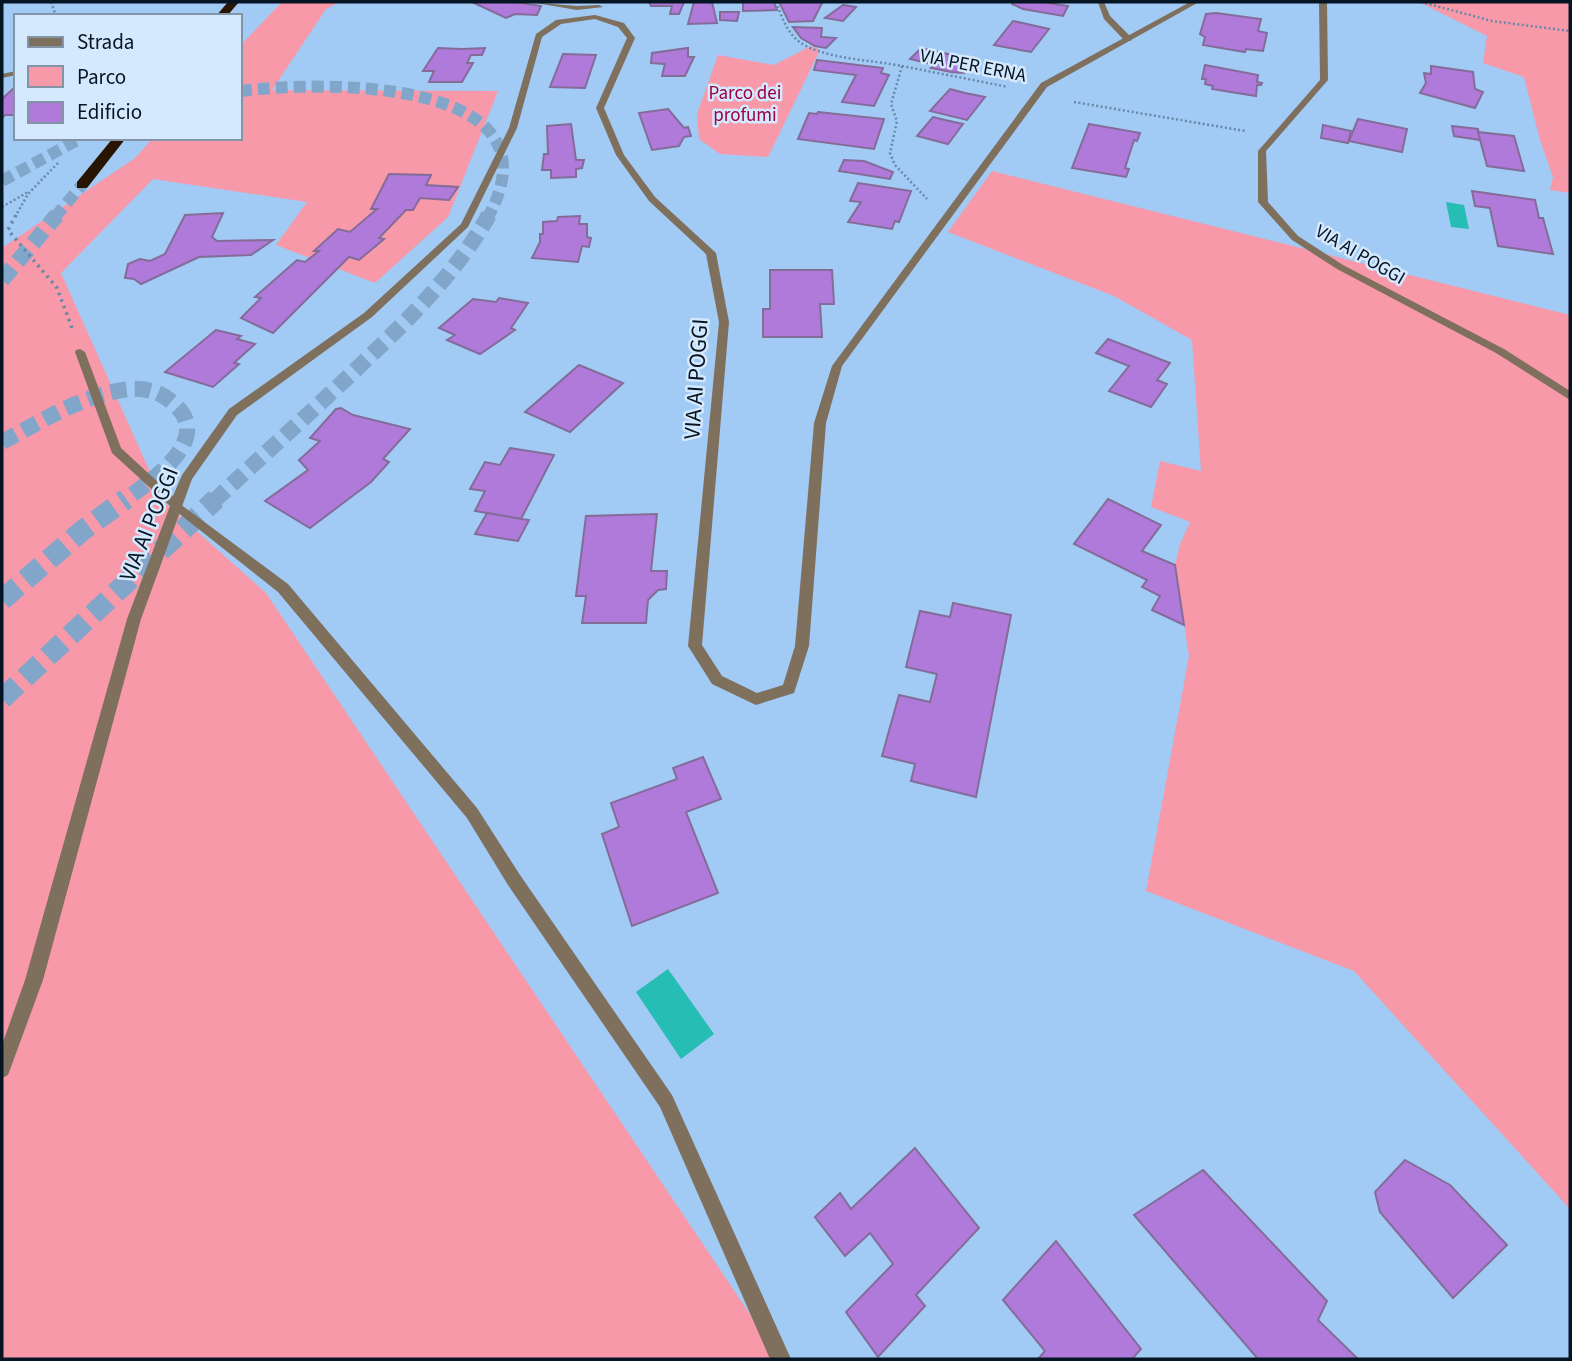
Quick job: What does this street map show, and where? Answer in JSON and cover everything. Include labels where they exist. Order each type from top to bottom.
[{"type":"highway","points":[[82,185],[118,140]]},
{"type":"street","points":[[534,2],[578,13],[599,7]]},
{"type":"street","points":[[1101,2],[1107,17],[1128,39]]},
{"type":"street","name":"VIA AI POGGI","points":[[2,1069],[34,981],[134,620],[186,478],[233,412],[368,315],[465,225],[513,128],[539,36],[578,13],[621,25],[631,38],[600,108],[620,155],[652,199],[711,253],[724,322],[695,646],[717,680],[756,699],[789,689],[802,646],[820,423],[837,366],[1044,85],[1195,2]]},
{"type":"street","name":"VIA AI POGGI","points":[[1323,2],[1324,80],[1262,151],[1263,202],[1295,238],[1340,267],[1500,351],[1570,396]]},
{"type":"street","points":[[80,352],[116,450],[176,505],[283,588],[472,813],[522,891],[666,1101],[781,1359]]},
{"type":"path","name":"VIA PER ERNA","points":[[776,2],[784,22],[800,42],[820,50],[1121,110],[1214,124],[1274,138]]},
{"type":"path","points":[[1421,2],[1492,21],[1570,31]]},
{"type":"path","points":[[902,66],[891,104],[897,121],[890,153],[895,165],[929,200],[951,211]]},
{"type":"path","points":[[65,156],[31,191],[8,230],[57,288],[80,352]]},
{"type":"path","points":[[2,207],[31,191]]},
{"type":"green space","points":[[282,2],[339,2],[326,9],[272,90],[498,91],[448,217],[375,283],[276,245],[307,202],[153,179],[61,273],[163,501],[266,593],[780,1359],[2,1359],[2,248],[135,158],[151,140],[242,140],[242,44]]},
{"type":"green space","points":[[1419,2],[1570,2],[1570,193],[1550,190],[1553,177],[1540,140],[1524,77],[1483,63],[1487,36]]},
{"type":"green space","name":"Parco dei profumi","points":[[811,46],[820,50],[768,157],[720,154],[699,139],[697,114],[718,55],[774,65]]},
{"type":"green space","points":[[992,171],[1570,315],[1570,1209],[1354,971],[1146,891],[1189,656],[1175,565],[1180,544],[1190,522],[1151,507],[1160,461],[1201,471],[1192,340],[1114,296],[948,232]]},
{"type":"shaded area","points":[[1446,202],[1464,205],[1469,229],[1451,227]]},
{"type":"shaded area","points":[[668,969],[714,1034],[681,1059],[636,992]]},
{"type":"building","points":[[472,2],[515,2],[541,6],[537,15],[515,14],[506,18]]},
{"type":"building","points":[[649,2],[684,2],[679,14],[670,14],[672,6],[651,6]]},
{"type":"building","points":[[694,2],[712,2],[717,23],[688,24]]},
{"type":"building","points":[[743,2],[774,2],[777,10],[743,11]]},
{"type":"building","points":[[779,2],[822,3],[813,21],[789,22]]},
{"type":"building","points":[[1043,2],[1068,6],[1063,16],[1023,9],[1012,4]]},
{"type":"building","points":[[843,5],[856,7],[843,21],[825,18]]},
{"type":"building","points":[[720,12],[739,12],[737,21],[720,20]]},
{"type":"building","points":[[1206,14],[1261,19],[1258,31],[1267,33],[1263,51],[1246,49],[1245,52],[1203,45],[1205,37],[1200,34]]},
{"type":"building","points":[[1013,21],[1049,29],[1031,52],[994,45]]},
{"type":"building","points":[[793,27],[822,28],[821,37],[836,38],[826,48],[815,46],[801,38]]},
{"type":"building","points":[[438,48],[485,48],[482,55],[471,55],[467,63],[473,63],[462,82],[429,82],[434,71],[423,71]]},
{"type":"building","points":[[688,48],[688,57],[694,57],[685,76],[662,76],[665,64],[651,63],[652,53]]},
{"type":"building","points":[[921,48],[957,56],[965,59],[961,64],[971,66],[964,73],[951,72],[931,68],[935,65],[910,59]]},
{"type":"building","points":[[563,54],[596,55],[585,88],[550,87]]},
{"type":"building","points":[[817,60],[883,68],[881,73],[889,75],[874,106],[842,102],[856,75],[814,70]]},
{"type":"building","points":[[1205,65],[1258,75],[1257,82],[1262,83],[1257,85],[1256,96],[1212,89],[1213,86],[1205,84],[1206,79],[1202,79]]},
{"type":"building","points":[[1431,66],[1473,72],[1475,89],[1483,92],[1475,108],[1420,93],[1426,83],[1424,73],[1431,74]]},
{"type":"building","points":[[14,88],[14,115],[5,115],[2,118],[2,99]]},
{"type":"building","points":[[950,89],[985,97],[967,120],[930,111]]},
{"type":"building","points":[[668,109],[684,128],[688,127],[691,136],[684,137],[679,146],[652,150],[639,113]]},
{"type":"building","points":[[809,113],[884,119],[874,149],[798,139]]},
{"type":"building","points":[[933,117],[963,124],[948,144],[917,136]]},
{"type":"building","points":[[1358,119],[1407,129],[1402,152],[1349,141]]},
{"type":"building","points":[[571,124],[576,160],[584,160],[582,168],[576,169],[576,177],[551,178],[551,170],[542,170],[544,154],[548,154],[547,126]]},
{"type":"building","points":[[1089,124],[1140,133],[1137,141],[1134,140],[1125,168],[1129,169],[1126,177],[1072,168]]},
{"type":"building","points":[[1323,125],[1351,131],[1348,143],[1321,138]]},
{"type":"building","points":[[1452,126],[1478,129],[1480,140],[1454,136]]},
{"type":"building","points":[[1478,132],[1514,136],[1524,171],[1487,166]]},
{"type":"building","points":[[844,160],[864,161],[893,172],[890,179],[839,171]]},
{"type":"building","points":[[389,174],[431,175],[426,185],[458,187],[449,200],[420,198],[413,210],[406,210],[379,238],[384,239],[359,260],[349,257],[273,333],[241,318],[261,298],[255,297],[297,260],[305,262],[319,251],[314,251],[338,229],[350,232],[377,209],[371,209]]},
{"type":"building","points":[[858,183],[911,191],[899,222],[895,221],[892,229],[848,222],[861,202],[850,201]]},
{"type":"building","points":[[1472,191],[1535,200],[1553,254],[1498,246],[1490,208],[1475,206]]},
{"type":"building","points":[[223,213],[212,237],[217,241],[273,240],[251,255],[199,257],[141,284],[134,279],[125,278],[128,264],[140,259],[150,261],[165,254],[185,215]]},
{"type":"building","points":[[580,216],[579,224],[587,224],[587,237],[591,238],[589,247],[582,246],[578,262],[532,258],[540,242],[540,234],[543,234],[543,222],[557,221],[558,217]]},
{"type":"building","points":[[770,270],[832,270],[834,304],[820,304],[822,337],[763,337],[763,309],[770,309]]},
{"type":"building","points":[[499,298],[528,303],[511,328],[515,330],[480,354],[447,340],[455,335],[439,328],[473,299],[496,302]]},
{"type":"building","points":[[216,330],[241,336],[237,339],[255,344],[234,363],[239,364],[213,387],[165,372]]},
{"type":"building","points":[[1108,339],[1170,363],[1157,380],[1167,384],[1151,407],[1109,391],[1129,366],[1096,353]]},
{"type":"building","points":[[579,365],[623,383],[570,432],[525,412]]},
{"type":"building","points":[[341,408],[353,415],[410,429],[383,459],[389,462],[371,482],[310,528],[265,501],[308,470],[299,460],[320,441],[310,438],[336,409]]},
{"type":"building","points":[[510,448],[554,455],[521,519],[475,511],[485,491],[470,489],[485,462],[500,465]]},
{"type":"building","points":[[1108,499],[1161,525],[1142,551],[1175,565],[1184,625],[1152,610],[1160,596],[1142,587],[1147,580],[1074,544]]},
{"type":"building","points":[[487,513],[529,520],[518,541],[475,534]]},
{"type":"building","points":[[657,514],[651,571],[667,571],[666,589],[658,590],[648,600],[646,623],[582,623],[586,596],[576,596],[586,516]]},
{"type":"building","points":[[953,603],[1011,615],[976,797],[911,781],[915,764],[882,756],[899,695],[930,702],[937,674],[906,667],[920,611],[950,617]]},
{"type":"building","points":[[703,757],[721,799],[686,812],[718,893],[632,926],[602,834],[619,827],[611,803],[677,779],[673,768]]},
{"type":"building","points":[[915,1148],[979,1228],[916,1295],[925,1306],[878,1357],[846,1312],[893,1264],[870,1233],[845,1256],[815,1217],[840,1193],[851,1209]]},
{"type":"building","points":[[1405,1160],[1450,1185],[1507,1245],[1453,1298],[1380,1212],[1375,1192]]},
{"type":"building","points":[[1203,1170],[1327,1301],[1318,1320],[1358,1359],[1258,1359],[1134,1215]]},
{"type":"building","points":[[1056,1241],[1141,1349],[1132,1359],[1038,1359],[1045,1351],[1003,1300]]},
{"type":"tunnel","points":[[242,91],[323,87],[374,89],[423,97],[465,113],[493,136],[503,171],[488,216]]},
{"type":"tunnel","points":[[2,181],[77,140]]},
{"type":"tunnel","points":[[55,217],[82,185]]},
{"type":"tunnel","points":[[2,280],[57,215]]},
{"type":"tunnel","points":[[214,501],[418,308],[449,273],[488,216]]},
{"type":"tunnel","points":[[2,442],[96,396],[130,389],[148,390],[164,396],[185,417],[187,431],[183,445],[162,471],[123,501]]},
{"type":"tunnel","points":[[2,600],[83,530],[126,499]]},
{"type":"tunnel","points":[[2,699],[216,499]]}]
